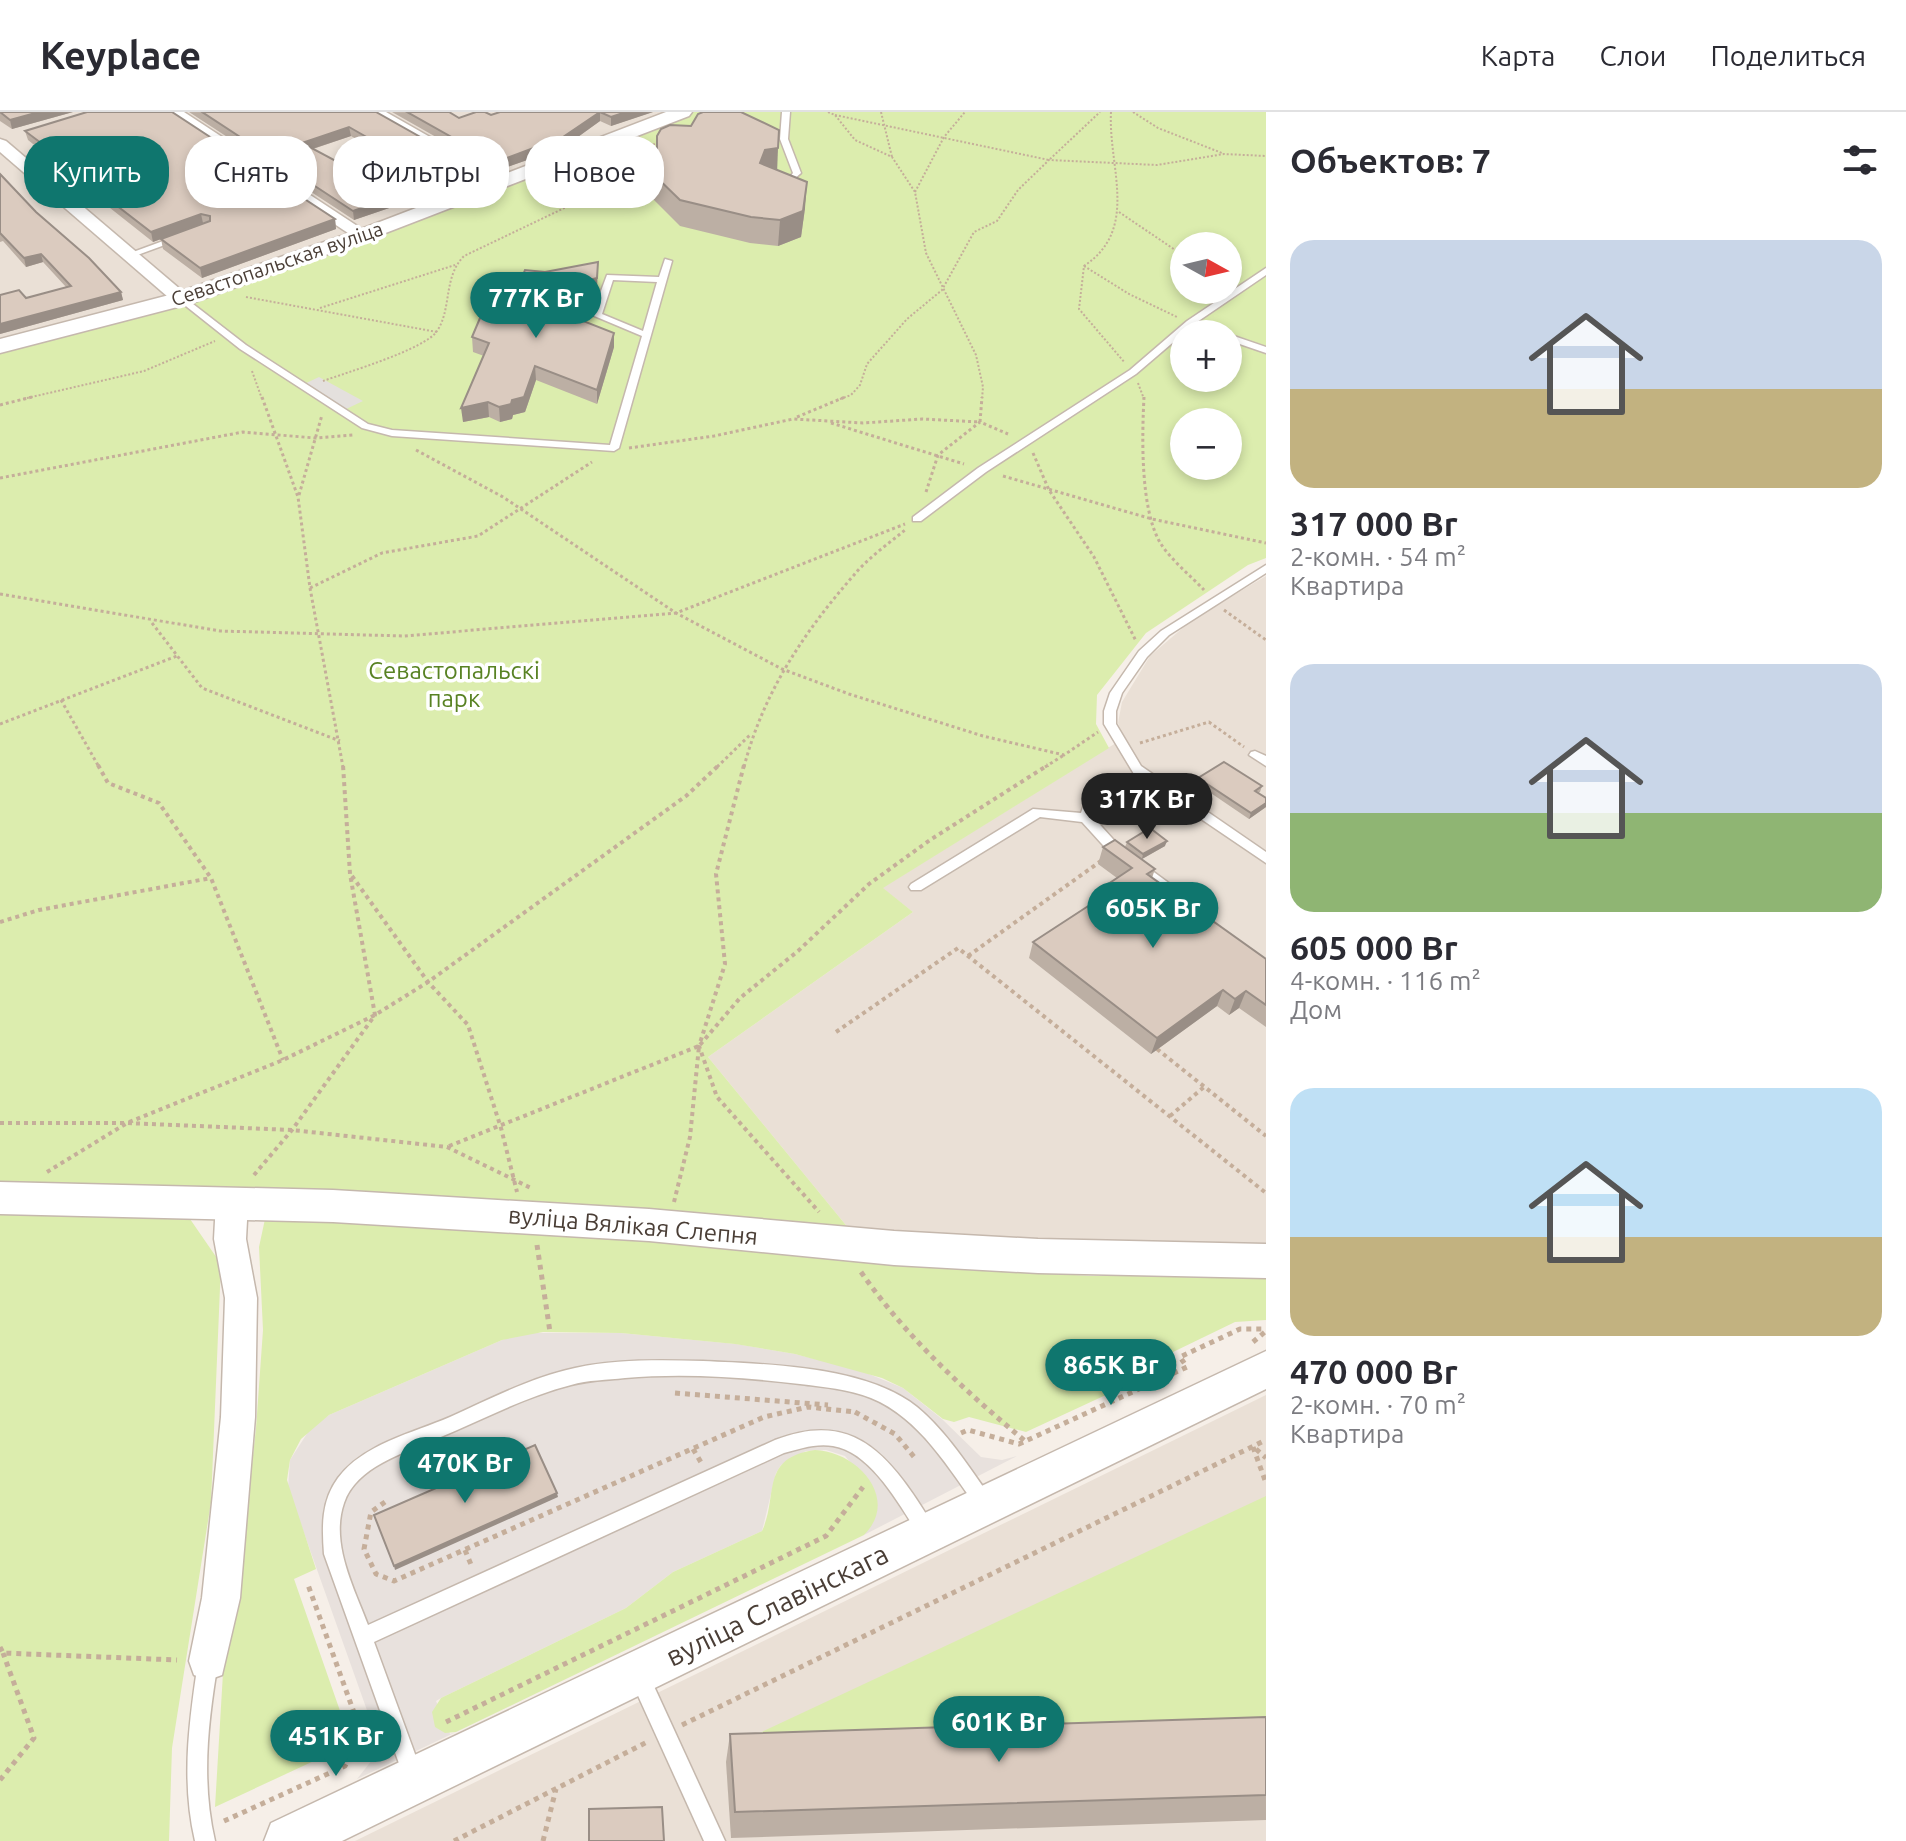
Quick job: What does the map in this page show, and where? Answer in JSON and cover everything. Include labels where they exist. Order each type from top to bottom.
[{"type":"street","points":[[174,112],[363,235]]},
{"type":"street","points":[[375,112],[418,136]]},
{"type":"street","name":"Севастопальская вуліца","points":[[509,179],[683,112]]},
{"type":"street","points":[[5,141],[181,299]]},
{"type":"street","name":"Севастопальская вуліца","points":[[0,346],[181,299],[433,208]]},
{"type":"street","name":"вуліца Вялікая Слепня","points":[[2,1198],[534,1205],[667,1227],[844,1245],[1038,1256],[1266,1261]]},
{"type":"street","points":[[208,1661],[221,1598],[238,1417],[241,1298],[230,1239],[232,1202]]},
{"type":"street","name":"вуліца Славінскага","points":[[289,1841],[986,1504],[1262,1354]]},
{"type":"lane","points":[[786,112],[784,139],[797,173],[793,178]]},
{"type":"lane","points":[[780,177],[793,178],[802,185]]},
{"type":"lane","points":[[129,255],[181,237]]},
{"type":"lane","points":[[181,299],[243,347],[365,426],[392,433],[614,448],[668,261]]},
{"type":"lane","points":[[1194,320],[1266,271]]},
{"type":"lane","points":[[646,335],[597,315],[610,277],[662,280]]},
{"type":"lane","points":[[917,519],[982,470],[1133,372],[1170,340]]},
{"type":"lane","points":[[1242,342],[1266,350]]},
{"type":"lane","points":[[1266,568],[1165,633],[1143,654],[1116,693],[1110,711],[1110,724],[1136,769],[1266,858]]},
{"type":"lane","points":[[1086,818],[1090,800],[1099,789],[1123,779],[1147,777]]},
{"type":"lane","points":[[916,887],[1038,812],[1086,818],[1116,851],[1203,915]]},
{"type":"lane","points":[[415,1780],[333,1554],[329,1534],[334,1499],[342,1483],[370,1459],[515,1397],[573,1376],[690,1365],[815,1378],[877,1392],[910,1412],[928,1428],[986,1504]]},
{"type":"lane","points":[[363,1637],[781,1446],[809,1437],[845,1440],[867,1451],[888,1474],[927,1533]]},
{"type":"lane","points":[[204,1836],[197,1796],[199,1716],[208,1661]]},
{"type":"lane","points":[[638,1673],[715,1841]]},
{"type":"path","points":[[828,112],[1049,160],[1167,164],[1224,154],[1266,156]]},
{"type":"path","points":[[667,1227],[690,1137],[699,1046],[725,964],[716,874],[753,732],[782,669],[855,573],[917,519],[938,455],[980,422],[983,387],[976,355],[926,253],[915,192],[892,157],[881,112]]},
{"type":"path","points":[[915,192],[944,137],[965,112]]},
{"type":"path","points":[[310,588],[382,553],[478,536],[614,448],[714,436],[793,419],[851,395],[860,385],[867,364],[907,319],[942,290],[974,232],[997,221],[1018,190],[1100,112]]},
{"type":"path","points":[[1111,112],[1108,132],[1119,212],[1105,250],[1084,266],[1079,309],[1133,372],[1144,395],[1141,449],[1152,519],[1161,544],[1234,620],[1266,640]]},
{"type":"path","points":[[1133,112],[1158,128],[1224,154]]},
{"type":"path","points":[[835,115],[855,140],[892,157]]},
{"type":"path","points":[[317,309],[455,265],[464,256],[564,208]]},
{"type":"path","points":[[1119,212],[1170,247]]},
{"type":"path","points":[[306,387],[417,346],[437,332],[455,265]]},
{"type":"path","points":[[1084,266],[1129,294],[1184,320]]},
{"type":"path","points":[[246,297],[437,332]]},
{"type":"path","points":[[0,405],[144,371],[228,335]]},
{"type":"path","points":[[232,1202],[292,1130],[375,1015],[350,874],[348,806],[340,741],[310,588],[298,497],[243,347]]},
{"type":"path","points":[[298,497],[327,401]]},
{"type":"path","points":[[793,419],[863,423],[922,419],[980,422],[1028,443],[1049,490],[1094,557],[1143,654]]},
{"type":"path","points":[[0,478],[243,432],[315,438],[392,433],[419,452],[519,507],[676,613],[782,669],[849,694],[983,736],[1064,755]]},
{"type":"path","points":[[0,594],[151,622],[220,631],[404,636],[676,613],[917,519]]},
{"type":"path","points":[[1152,519],[1266,543]]},
{"type":"path","points":[[151,622],[202,688],[340,741]]},
{"type":"path","points":[[0,724],[178,656]]},
{"type":"path","points":[[61,700],[108,783],[159,803],[211,878],[283,1060]]},
{"type":"path","points":[[1122,748],[1209,722],[1260,759]]},
{"type":"path","points":[[447,1147],[501,1128],[699,1046],[740,998],[798,951],[869,884],[930,840],[1110,724]]},
{"type":"path","points":[[2,1198],[127,1123],[283,1060],[375,1015],[428,982],[686,796],[753,732]]},
{"type":"path","points":[[968,956],[1116,851]]},
{"type":"path","points":[[350,874],[428,982],[468,1025],[501,1128],[513,1181],[534,1205]]},
{"type":"path","points":[[0,922],[39,910],[211,878]]},
{"type":"path","points":[[836,1032],[958,948],[1266,1193]]},
{"type":"path","points":[[699,1046],[717,1097],[835,1229],[883,1305],[957,1386],[1025,1441]]},
{"type":"path","points":[[1157,1049],[1266,1136]]},
{"type":"path","points":[[1170,1116],[1204,1087]]},
{"type":"path","points":[[0,1123],[127,1123],[292,1130],[447,1147],[513,1181],[534,1205],[550,1332]]},
{"type":"path","points":[[961,1433],[968,1430],[1019,1444],[1189,1369],[1180,1357],[1240,1329],[1266,1330],[1262,1354]]},
{"type":"path","points":[[675,1393],[812,1402],[855,1412],[895,1434],[915,1458]]},
{"type":"path","points":[[385,1502],[371,1512],[364,1549],[376,1574],[394,1581],[764,1417],[799,1408],[855,1412]]},
{"type":"path","points":[[454,1841],[556,1787],[1266,1440]]},
{"type":"path","points":[[1253,1447],[1266,1458]]},
{"type":"path","points":[[1253,1447],[1266,1483]]},
{"type":"path","points":[[446,1722],[826,1536],[863,1487]]},
{"type":"path","points":[[204,1836],[345,1766],[361,1732],[307,1582]]},
{"type":"path","points":[[0,1780],[34,1738],[1,1650],[208,1661]]},
{"type":"path","points":[[543,1841],[556,1787]]},
{"type":"shaded area","points":[[0,112],[678,112],[622,136],[525,136],[525,171],[509,177],[509,136],[333,136],[333,208],[422,208],[169,299],[0,343]]},
{"type":"shaded area","points":[[319,377],[363,401],[342,411],[302,385]]},
{"type":"shaded area","points":[[1266,576],[1266,1245],[854,1235],[708,1057],[913,912],[882,888],[1124,738],[1118,723],[1122,702],[1150,656],[1192,620]]},
{"type":"shaded area","points":[[525,1333],[621,1333],[736,1344],[795,1354],[859,1370],[903,1388],[942,1419],[981,1457],[1002,1460],[1017,1456],[864,1535],[875,1514],[876,1494],[845,1456],[826,1450],[806,1451],[781,1465],[776,1473],[762,1531],[673,1572],[626,1608],[436,1701],[450,1734],[456,1732],[357,1779],[372,1760],[374,1730],[288,1488],[290,1460],[310,1429],[329,1415],[502,1340]]},
{"type":"shaded area","points":[[1266,1395],[1266,1841],[355,1841]]},
{"type":"green space","name":"Севастопальскі парк","points":[[689,112],[1266,112],[1266,558],[1248,565],[1146,633],[1097,695],[1096,724],[1109,748],[883,888],[913,912],[708,1057],[854,1235],[0,1183],[0,350],[182,302],[433,208],[509,208],[509,179],[525,173],[525,208],[664,208],[664,136],[625,136]]},
{"type":"green space","points":[[0,1212],[190,1219],[221,1264],[211,1502],[172,1748],[169,1841],[0,1841]]},
{"type":"green space","points":[[265,1219],[521,1228],[967,1269],[1093,1276],[1266,1275],[1266,1320],[1235,1322],[1171,1353],[1177,1362],[1026,1432],[969,1417],[954,1422],[943,1419],[903,1388],[882,1378],[795,1354],[735,1344],[621,1333],[543,1332],[502,1340],[329,1415],[301,1439],[290,1460],[287,1480],[316,1569],[294,1579],[346,1728],[331,1753],[215,1807],[223,1673],[237,1601],[256,1428],[263,1330],[259,1247]]},
{"type":"green space","points":[[815,1450],[845,1458],[869,1479],[876,1492],[878,1506],[874,1521],[864,1535],[456,1732],[445,1733],[435,1727],[432,1712],[441,1698],[626,1608],[673,1572],[762,1531],[778,1470],[797,1454]]},
{"type":"green space","points":[[1266,1496],[1266,1718],[751,1737]]},
{"type":"building","points":[[0,112],[39,112],[10,120]]},
{"type":"building","points":[[87,112],[172,112],[209,136],[185,136],[185,208],[317,207],[335,219],[200,268],[161,239],[210,221],[210,216],[201,214],[151,232],[120,208],[169,208],[169,136],[32,136],[25,131]]},
{"type":"building","points":[[202,112],[376,112],[419,136],[365,136],[349,127],[317,138],[239,136]]},
{"type":"building","points":[[407,112],[449,112],[459,118],[476,112],[491,115],[500,112],[600,112],[564,136],[525,136],[525,151],[509,157],[509,136],[450,136]]},
{"type":"building","points":[[600,112],[626,112],[611,117]]},
{"type":"building","points":[[741,112],[779,130],[778,148],[765,150],[760,163],[807,182],[803,211],[780,220],[751,217],[680,200],[664,184],[664,136],[657,136],[661,129],[670,125],[691,126],[698,114]]},
{"type":"building","points":[[317,151],[333,160],[333,198],[317,187]]},
{"type":"building","points":[[0,174],[24,199],[24,208],[32,208],[89,258],[121,292],[0,324],[0,295],[19,290],[26,298],[71,286],[41,254],[24,258],[0,233]]},
{"type":"building","points":[[598,262],[597,278],[522,297],[614,333],[597,390],[535,366],[524,397],[499,407],[488,402],[461,408],[489,343],[472,337],[491,292],[506,300],[516,276],[523,275],[525,270],[545,272]]},
{"type":"building","points":[[1224,762],[1262,786],[1255,791],[1266,798],[1266,803],[1251,813],[1198,778]]},
{"type":"building","points":[[1150,828],[1167,841],[1143,854],[1127,842]]},
{"type":"building","points":[[1115,840],[1155,869],[1147,874],[1266,959],[1266,1005],[1246,991],[1235,999],[1223,990],[1157,1038],[1033,942],[1099,899],[1093,894],[1132,868],[1103,847]]},
{"type":"building","points":[[535,1445],[557,1493],[394,1566],[374,1515]]},
{"type":"building","points":[[1266,1717],[1266,1795],[735,1812],[730,1734]]},
{"type":"building","points":[[662,1807],[664,1841],[589,1841],[589,1809]]}]
